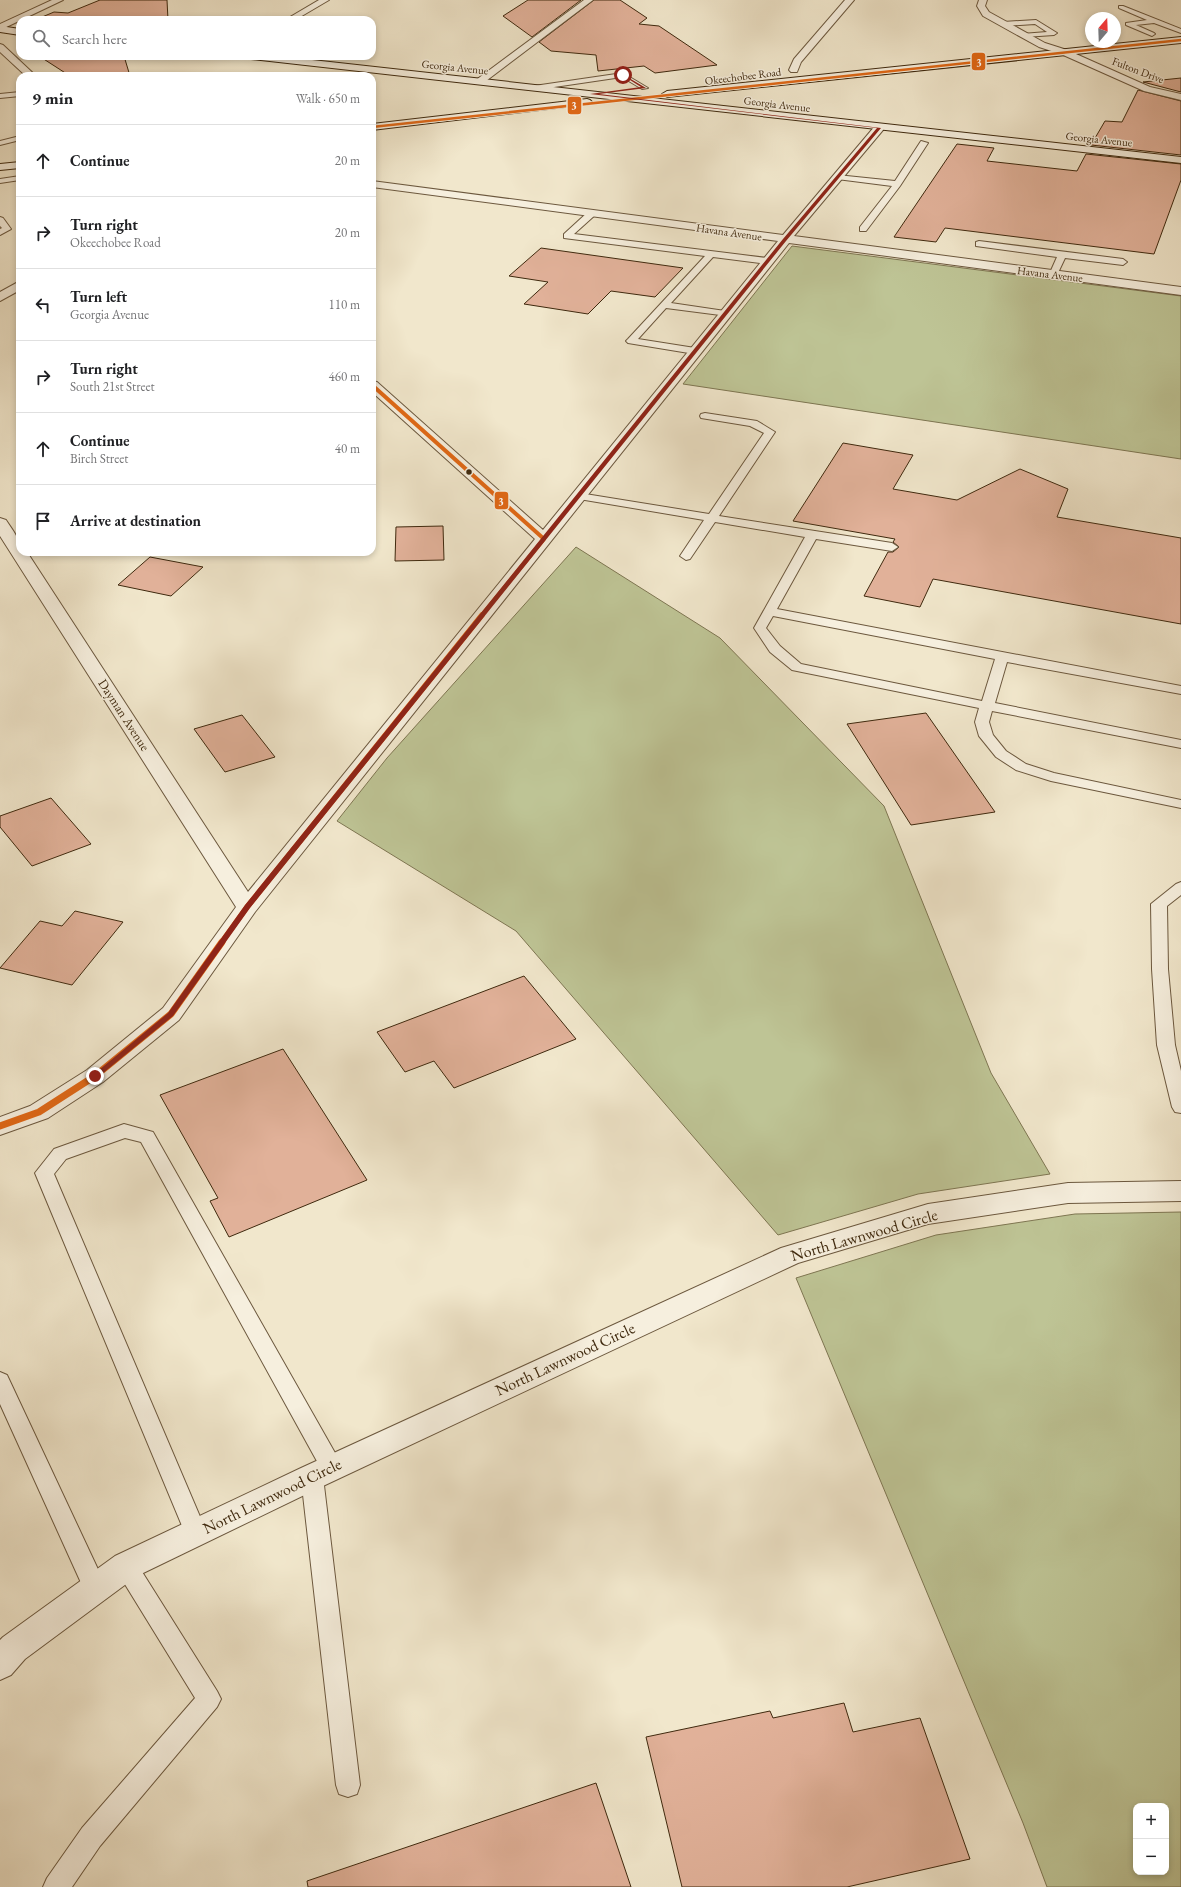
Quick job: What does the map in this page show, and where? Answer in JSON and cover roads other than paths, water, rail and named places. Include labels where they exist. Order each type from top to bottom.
[{"type":"street","points":[[25,16],[59,0]]},
{"type":"street","points":[[296,16],[325,0]]},
{"type":"street","points":[[479,82],[589,0]]},
{"type":"street","points":[[794,70],[797,61],[850,0]]},
{"type":"street","points":[[983,0],[981,6],[986,14],[1042,45]]},
{"type":"street","points":[[0,28],[16,20]]},
{"type":"street","points":[[0,28],[16,31]]},
{"type":"street","points":[[1121,37],[1152,34],[1181,34]]},
{"type":"street","name":"Okeechobee Road","points":[[376,126],[1064,52],[1181,34]]},
{"type":"street","points":[[895,60],[1085,41]]},
{"type":"street","name":"Fulton Drive","points":[[1042,45],[1064,52],[1147,88],[1181,97]]},
{"type":"street","points":[[0,46],[26,72]]},
{"type":"street","name":"Georgia Avenue","points":[[286,60],[879,128],[1181,160]]},
{"type":"street","name":"Okeechobee Road","points":[[404,113],[518,100],[592,94],[762,74]]},
{"type":"street","points":[[500,84],[522,90],[526,94],[518,100]]},
{"type":"street","points":[[760,85],[748,89],[742,95],[748,100],[796,118]]},
{"type":"street","points":[[0,1126],[39,1112],[95,1076],[171,1014],[247,907],[767,262],[879,128]]},
{"type":"street","points":[[0,167],[16,165]]},
{"type":"street","name":"Havana Avenue","points":[[376,185],[785,240],[1181,291]]},
{"type":"street","points":[[3,293],[16,287]]},
{"type":"street","points":[[376,389],[544,539]]},
{"type":"street","name":"Dayman Avenue","points":[[0,523],[16,548]]},
{"type":"street","name":"Dayman Avenue","points":[[21,556],[247,907]]},
{"type":"street","name":"North Lawnwood Circle","points":[[0,1664],[14,1648],[126,1566],[322,1472],[790,1255],[928,1214],[1068,1193],[1181,1191]]},
{"type":"lane","points":[[1121,7],[1156,21],[1181,34]]},
{"type":"lane","points":[[1152,34],[1128,24],[1156,21]]},
{"type":"lane","points":[[1003,24],[1036,22],[1054,33],[1024,35]]},
{"type":"lane","points":[[534,88],[623,75],[652,87]]},
{"type":"lane","points":[[0,96],[16,94]]},
{"type":"lane","points":[[0,143],[16,139]]},
{"type":"lane","points":[[863,229],[924,143]]},
{"type":"lane","points":[[837,177],[896,184]]},
{"type":"lane","points":[[0,181],[16,179]]},
{"type":"lane","points":[[591,214],[567,236],[767,262]]},
{"type":"lane","points":[[0,220],[7,229],[0,232]]},
{"type":"lane","points":[[979,244],[1123,262]]},
{"type":"lane","points":[[695,351],[631,341],[711,254]]},
{"type":"lane","points":[[1053,275],[1062,255]]},
{"type":"lane","points":[[665,305],[725,314]]},
{"type":"lane","points":[[686,556],[770,432],[753,423],[705,416]]},
{"type":"lane","points":[[579,496],[711,519],[892,547]]},
{"type":"lane","points":[[812,535],[760,628],[775,649],[797,667],[1181,744]]},
{"type":"lane","points":[[769,612],[1181,690]]},
{"type":"lane","points":[[1002,657],[982,722],[986,736],[1001,754],[1021,767],[1051,777],[1181,804]]},
{"type":"lane","points":[[1181,887],[1159,904],[1160,969],[1166,1045],[1181,1107]]},
{"type":"lane","points":[[196,1533],[44,1173],[60,1154],[124,1131],[147,1137],[322,1472],[348,1785]]},
{"type":"lane","points":[[0,1382],[95,1588]]},
{"type":"lane","points":[[56,1887],[91,1836],[209,1698],[126,1566]]}]
